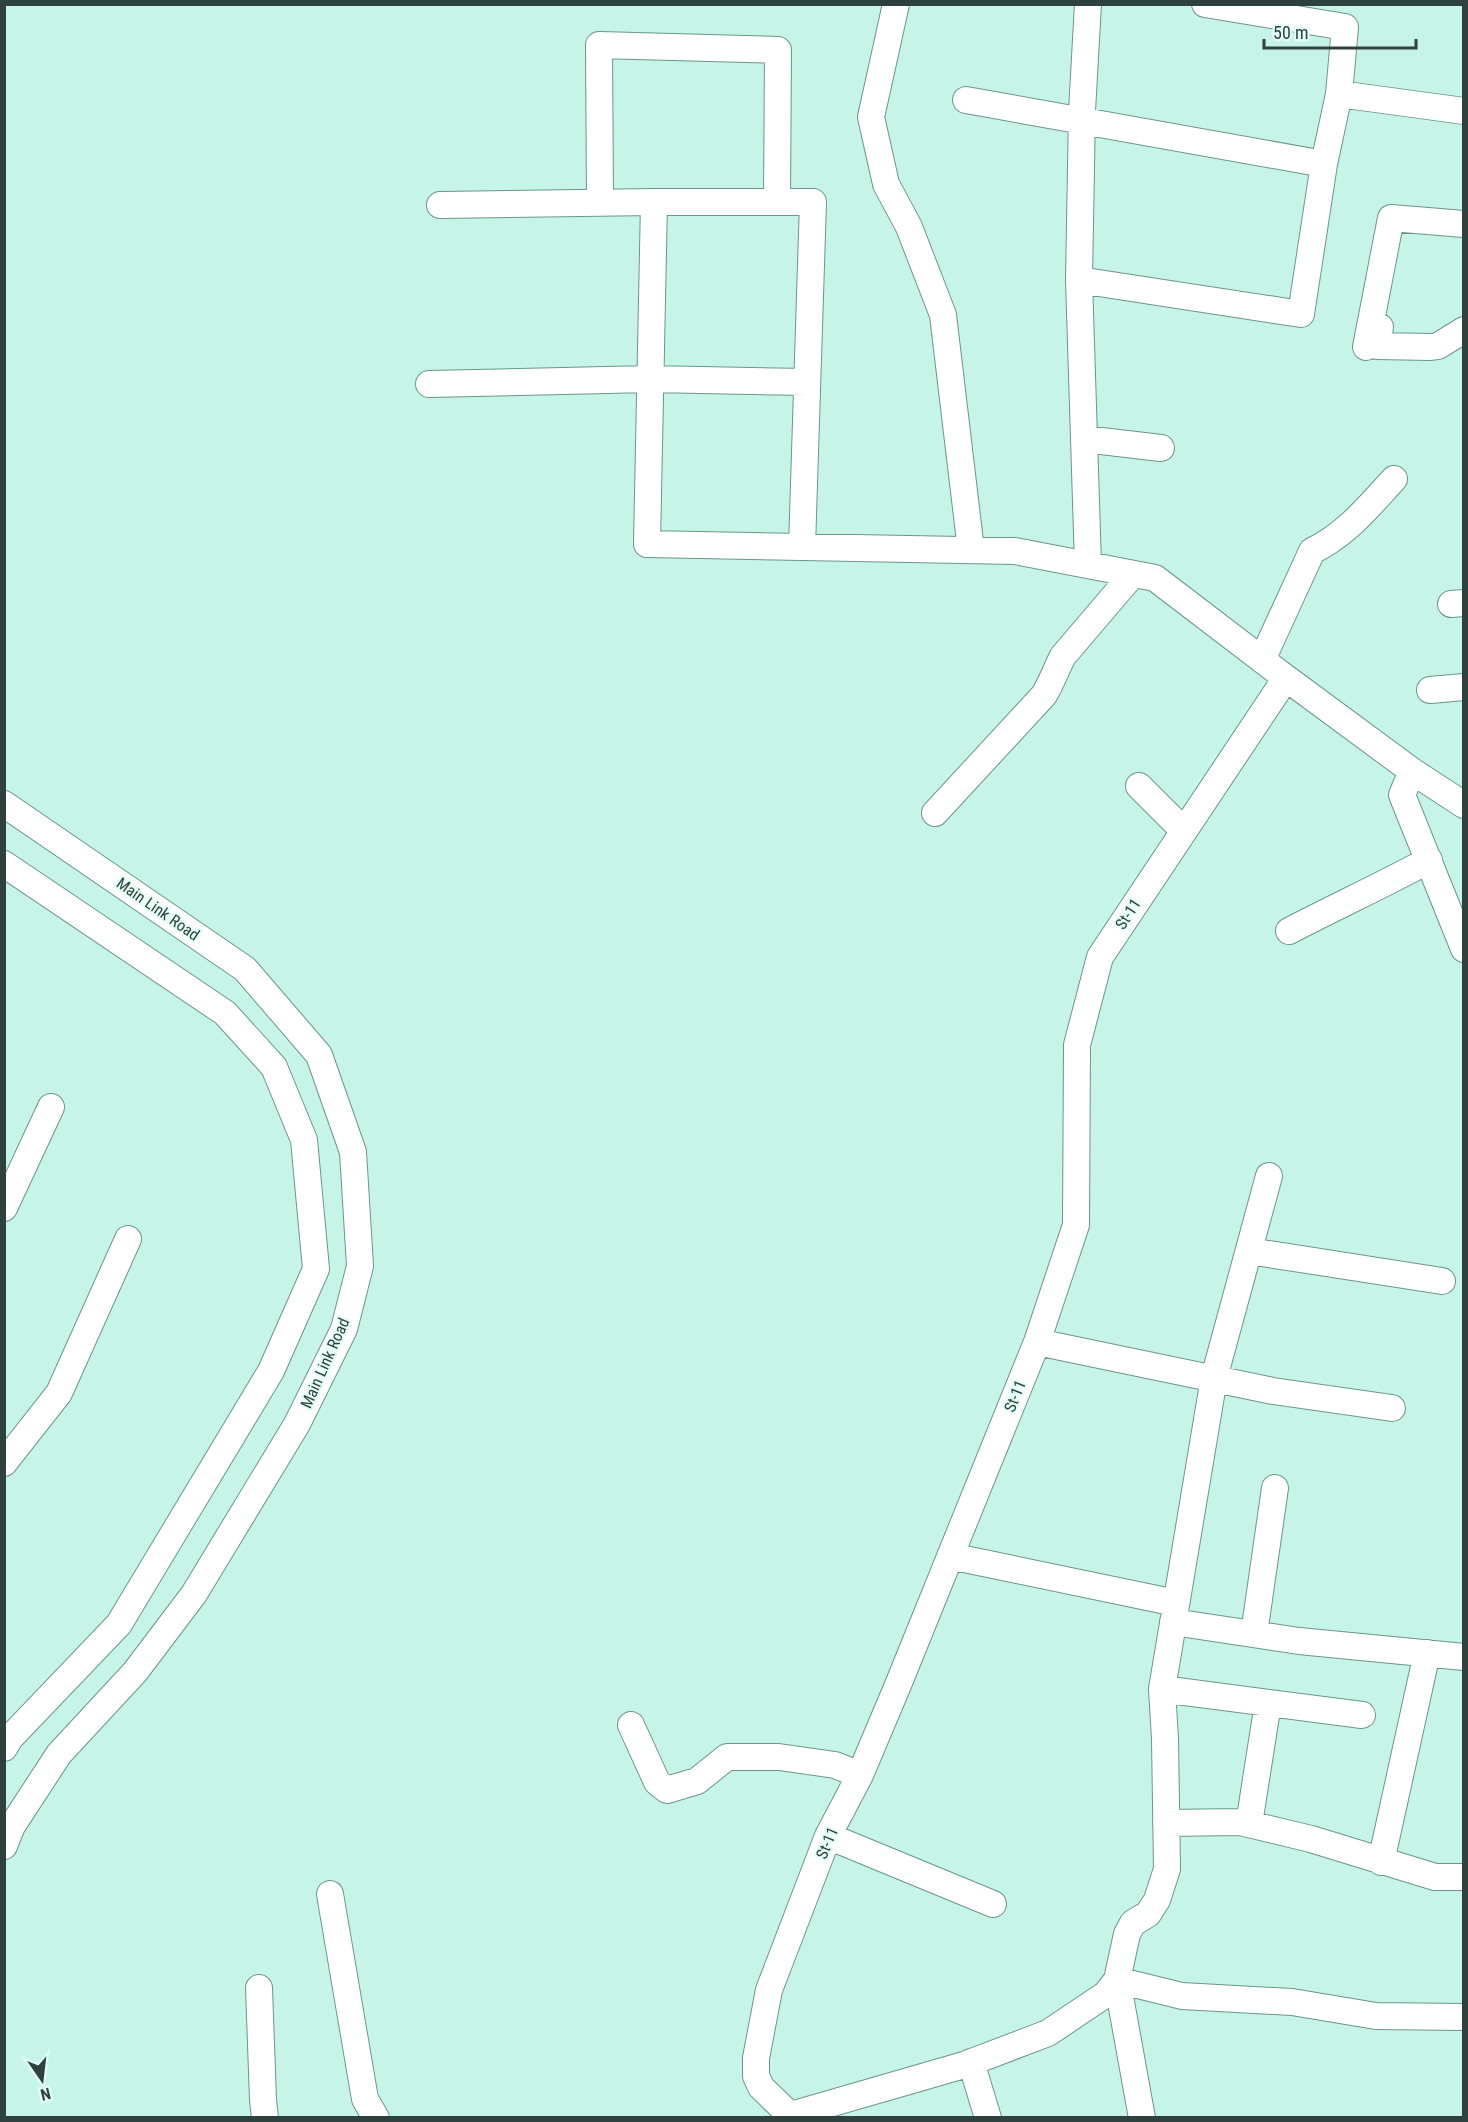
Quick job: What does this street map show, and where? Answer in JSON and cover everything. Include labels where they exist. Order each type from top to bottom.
[{"type":"street","points":[[896,4],[871,117],[886,184],[909,227],[943,315],[971,550]]},
{"type":"street","points":[[1088,4],[1082,121],[1080,280],[1088,565]]},
{"type":"street","points":[[1080,280],[1301,314],[1324,164],[1339,94],[1345,27],[1205,4]]},
{"type":"street","points":[[600,202],[599,45],[778,50],[777,202]]},
{"type":"street","points":[[1339,94],[1464,111]]},
{"type":"street","points":[[966,100],[1324,164]]},
{"type":"street","points":[[654,202],[647,544],[1015,551],[1155,578],[1412,771],[1464,805]]},
{"type":"street","points":[[440,205],[813,202],[802,547]]},
{"type":"street","points":[[1366,347],[1391,218],[1464,224]]},
{"type":"street","points":[[1380,327],[1377,346],[1396,348],[1438,346],[1464,330]]},
{"type":"street","points":[[429,384],[650,379],[807,382]]},
{"type":"street","points":[[1084,440],[1161,448]]},
{"type":"street","points":[[1262,660],[1312,551],[1328,544],[1354,523],[1394,479]]},
{"type":"street","points":[[935,813],[1044,695],[1063,656],[1133,574]]},
{"type":"street","name":"St-11","points":[[792,2116],[760,2087],[756,2076],[756,2058],[769,1990],[828,1836],[860,1775],[1037,1342],[1076,1225],[1077,1046],[1100,957],[1286,678]]},
{"type":"street","points":[[1431,690],[1464,687]]},
{"type":"street","points":[[1412,771],[1402,795],[1464,949]]},
{"type":"street","points":[[1139,786],[1183,830]]},
{"type":"street","name":"Main Link Road","points":[[4,804],[245,969],[319,1055],[353,1152],[360,1266],[344,1329],[297,1424],[194,1594],[135,1672],[59,1754],[12,1826],[4,1846]]},
{"type":"street","points":[[1289,931],[1372,891],[1429,860]]},
{"type":"street","points":[[4,864],[225,1013],[274,1067],[304,1140],[316,1269],[271,1371],[119,1623],[10,1738],[4,1748]]},
{"type":"street","points":[[4,1208],[51,1107]]},
{"type":"street","points":[[1142,2118],[1117,1980],[1127,1934],[1133,1923],[1148,1914],[1158,1900],[1167,1869],[1162,1689],[1214,1378],[1269,1176]]},
{"type":"street","points":[[4,1463],[59,1393],[128,1239]]},
{"type":"street","points":[[1248,1251],[1442,1281]]},
{"type":"street","points":[[1037,1342],[1273,1391],[1392,1408]]},
{"type":"street","points":[[1254,1634],[1275,1488]]},
{"type":"street","points":[[950,1556],[1254,1634],[1299,1641],[1464,1657]]},
{"type":"street","points":[[1381,1862],[1427,1653]]},
{"type":"street","points":[[1162,1689],[1362,1715]]},
{"type":"street","points":[[1249,1824],[1268,1703]]},
{"type":"street","points":[[631,1725],[657,1782],[667,1790],[697,1781],[727,1756],[779,1757],[835,1765],[860,1775]]},
{"type":"street","points":[[1166,1823],[1240,1822],[1311,1839],[1435,1877],[1464,1877]]},
{"type":"street","points":[[828,1836],[993,1904]]},
{"type":"street","points":[[330,1894],[365,2099],[376,2118]]},
{"type":"street","points":[[1117,1980],[1182,1996],[1292,2002],[1376,2016],[1464,2018]]},
{"type":"street","points":[[792,2116],[971,2062],[1048,2033],[1106,1995],[1117,1980]]},
{"type":"street","points":[[259,1988],[263,2100],[266,2118]]},
{"type":"street","points":[[971,2062],[988,2118]]}]
